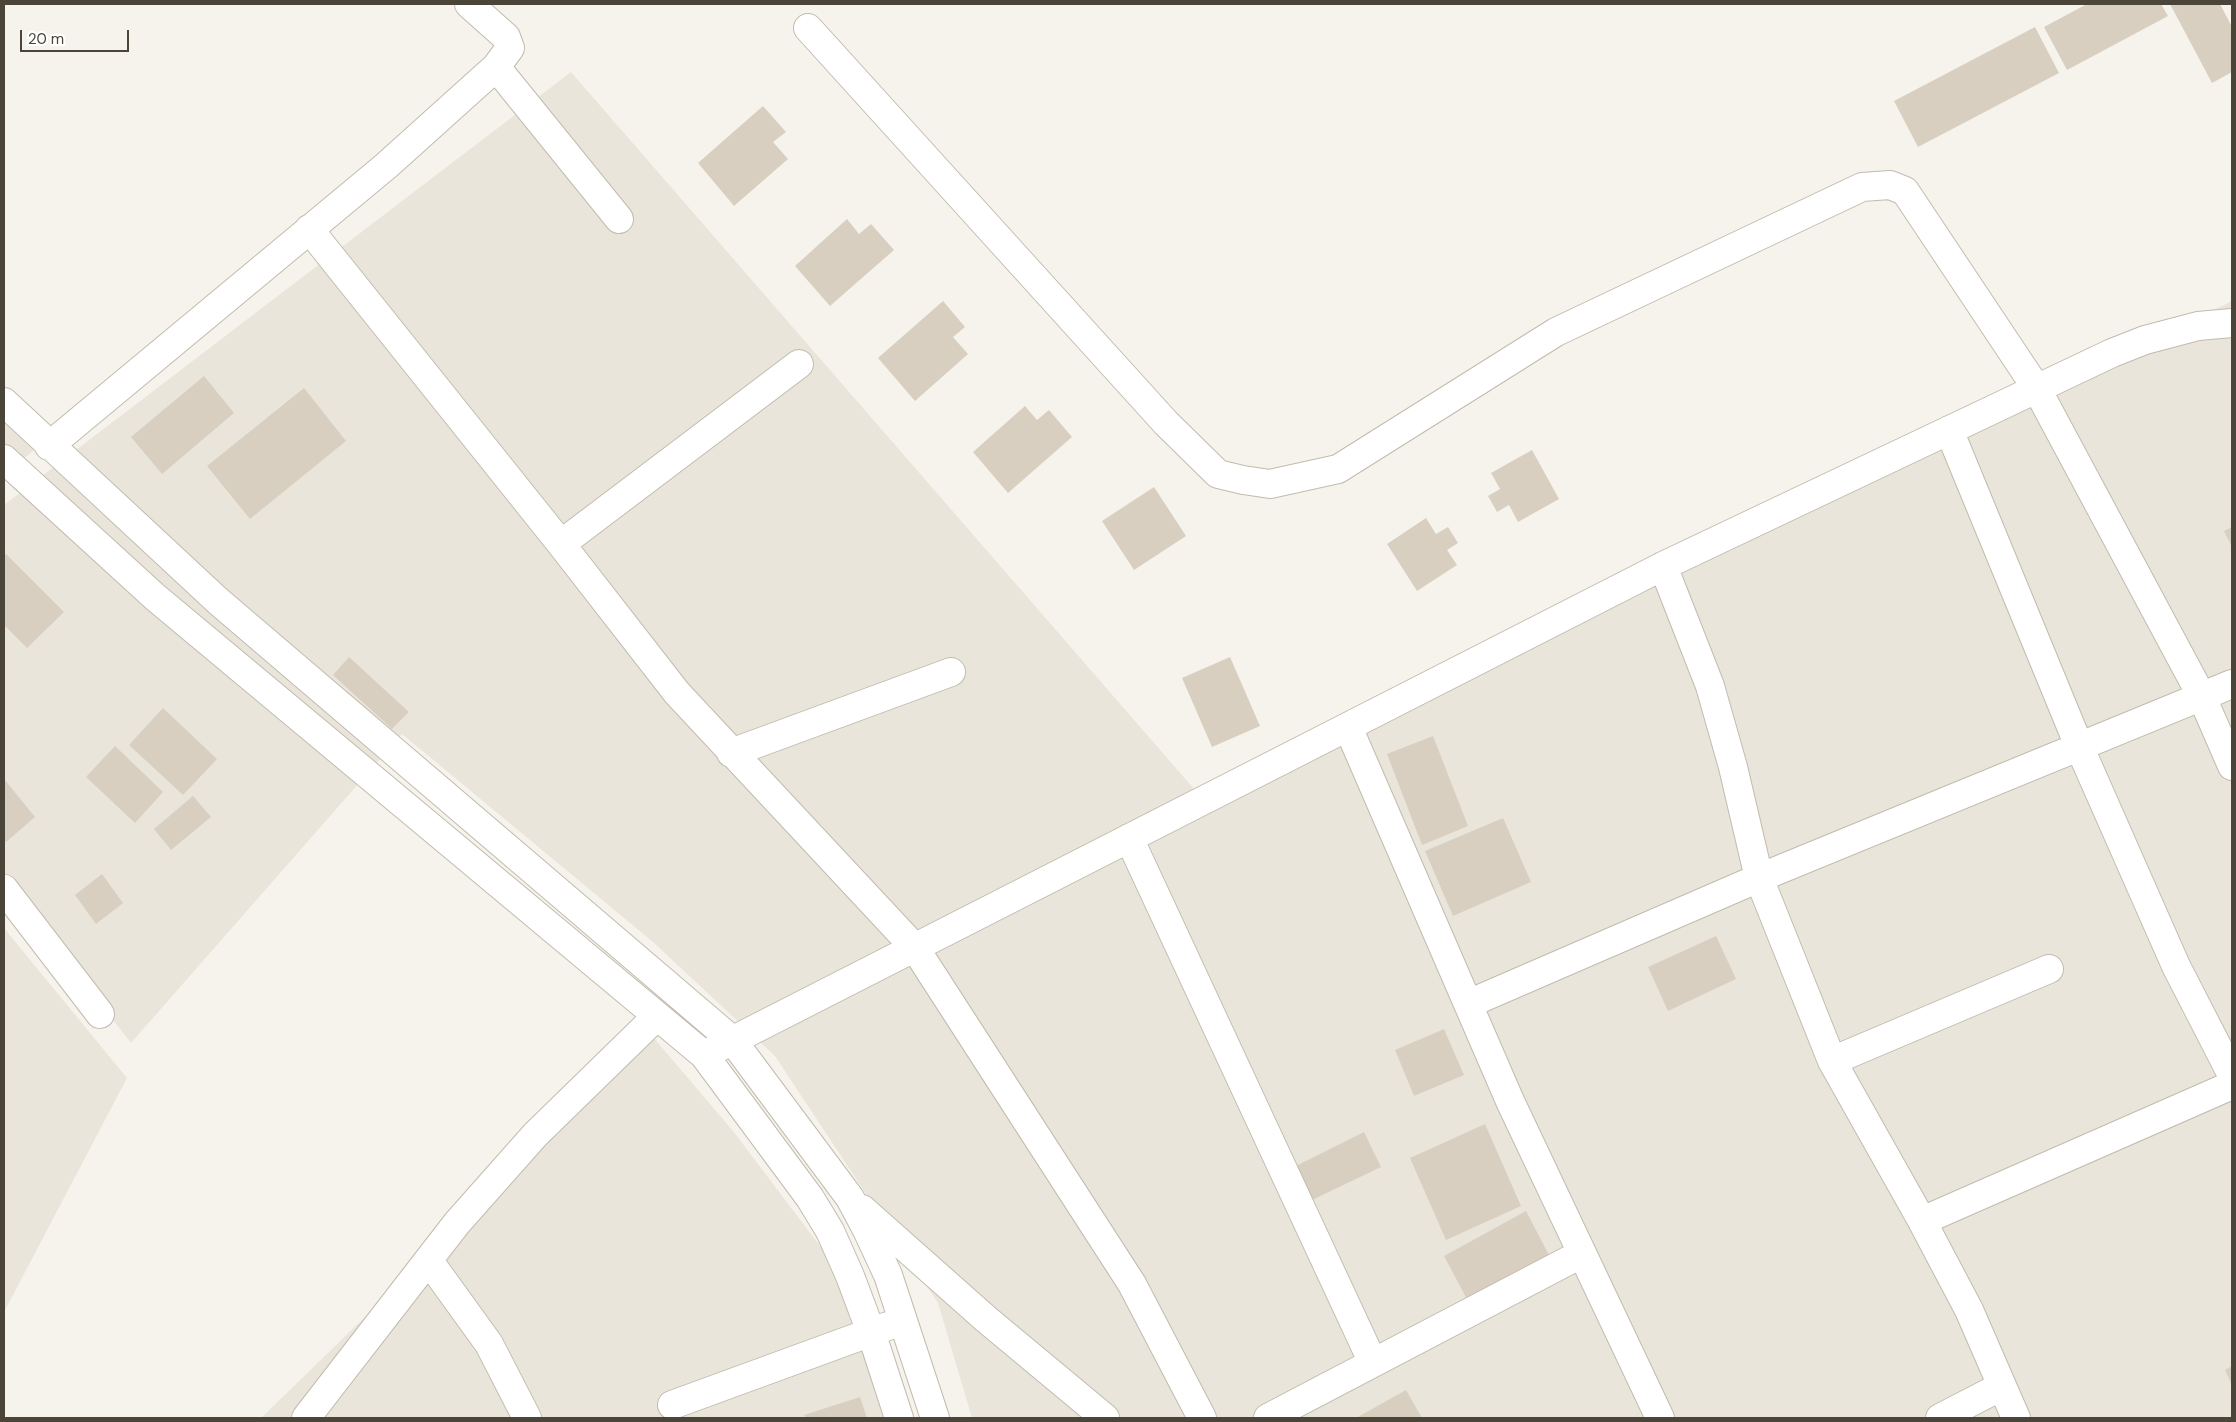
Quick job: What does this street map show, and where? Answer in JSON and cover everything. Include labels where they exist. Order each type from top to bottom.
[{"type":"street","points":[[49,446],[386,166],[496,67],[510,48],[506,36],[469,4]]},
{"type":"street","points":[[808,28],[1166,423],[1218,474],[1242,480],[1270,484],[1338,469],[1556,332],[1862,187],[1890,185],[1905,191],[2037,389],[2202,697],[2232,766]]},
{"type":"street","points":[[496,67],[619,219]]},
{"type":"street","points":[[309,229],[561,544],[677,693],[915,948],[1132,1284],[1202,1418]]},
{"type":"street","points":[[704,1055],[1663,566],[2112,353],[2144,340],[2198,326],[2232,323]]},
{"type":"street","points":[[561,544],[798,364]]},
{"type":"street","points":[[8,414],[49,446],[218,601],[733,1041],[850,1198],[888,1275],[935,1418]]},
{"type":"street","points":[[1949,430],[2079,746],[2176,966],[2232,1075]]},
{"type":"street","points":[[4,458],[155,597],[704,1055],[810,1198],[830,1231],[850,1276],[871,1332],[899,1418]]},
{"type":"street","points":[[1663,566],[1710,686],[1733,767],[1759,878],[1832,1062],[1970,1310],[2016,1418]]},
{"type":"street","points":[[731,753],[951,672]]},
{"type":"street","points":[[1468,1004],[1759,878],[2232,684]]},
{"type":"street","points":[[1348,727],[1510,1101],[1660,1418]]},
{"type":"street","points":[[1129,838],[1373,1363]]},
{"type":"street","points":[[4,889],[100,1014]]},
{"type":"street","points":[[1832,1062],[2049,969]]},
{"type":"street","points":[[311,1416],[457,1223],[535,1135],[657,1016]]},
{"type":"street","points":[[1922,1221],[2232,1085]]},
{"type":"street","points":[[850,1198],[979,1312],[1105,1418]]},
{"type":"street","points":[[1268,1418],[1581,1254]]},
{"type":"street","points":[[429,1261],[489,1344],[527,1418]]},
{"type":"street","points":[[672,1405],[903,1321]]},
{"type":"street","points":[[1940,1418],[2002,1386]]},
{"type":"shaded area","points":[[571,72],[1208,805],[2232,301],[2232,1418],[972,1418],[938,1303],[775,1056],[653,942],[402,734],[131,1043],[4,880],[4,505]]},
{"type":"shaded area","points":[[4,398],[46,440],[4,475]]},
{"type":"shaded area","points":[[4,928],[127,1078],[4,1312]]},
{"type":"shaded area","points":[[653,1037],[733,1131],[879,1324],[907,1418],[261,1418]]},
{"type":"building","points":[[2087,4],[2161,4],[2168,16],[2067,70],[2044,27]]},
{"type":"building","points":[[2170,4],[2220,4],[2232,27],[2232,72],[2212,83]]},
{"type":"building","points":[[2035,27],[2059,73],[1918,147],[1894,101]]},
{"type":"building","points":[[763,106],[786,132],[773,142],[788,159],[734,206],[698,163]]},
{"type":"building","points":[[847,219],[859,234],[871,224],[894,250],[830,306],[795,266]]},
{"type":"building","points":[[943,301],[965,327],[953,337],[968,354],[915,401],[878,358]]},
{"type":"building","points":[[204,376],[234,413],[162,474],[131,437]]},
{"type":"building","points":[[304,388],[346,441],[250,519],[207,466]]},
{"type":"building","points":[[1025,406],[1037,420],[1049,410],[1072,437],[1008,493],[973,452]]},
{"type":"building","points":[[1532,450],[1559,499],[1518,522],[1509,505],[1497,512],[1488,496],[1500,489],[1491,473]]},
{"type":"building","points":[[1154,487],[1186,536],[1134,570],[1102,521]]},
{"type":"building","points":[[1426,518],[1436,534],[1448,527],[1458,543],[1447,550],[1457,565],[1417,591],[1387,544]]},
{"type":"building","points":[[2232,527],[2232,547],[2224,531]]},
{"type":"building","points":[[6,554],[64,612],[27,648],[4,625],[4,557]]},
{"type":"building","points":[[349,657],[409,712],[392,729],[333,675]]},
{"type":"building","points":[[1230,657],[1260,726],[1212,747],[1182,678]]},
{"type":"building","points":[[163,708],[217,759],[183,795],[129,745]]},
{"type":"building","points":[[1433,736],[1468,826],[1422,845],[1387,754]]},
{"type":"building","points":[[115,746],[163,792],[135,823],[86,777]]},
{"type":"building","points":[[4,779],[35,817],[6,842],[4,839]]},
{"type":"building","points":[[193,796],[211,817],[171,850],[154,829]]},
{"type":"building","points":[[1503,818],[1531,882],[1453,916],[1425,851]]},
{"type":"building","points":[[102,874],[123,903],[96,924],[75,895]]},
{"type":"building","points":[[1716,936],[1736,979],[1668,1011],[1648,967]]},
{"type":"building","points":[[1444,1029],[1464,1075],[1414,1096],[1395,1050]]},
{"type":"building","points":[[1485,1124],[1521,1206],[1446,1240],[1410,1158]]},
{"type":"building","points":[[1364,1132],[1381,1167],[1312,1200],[1296,1166]]},
{"type":"building","points":[[1526,1211],[1550,1257],[1468,1301],[1444,1256]]},
{"type":"building","points":[[2232,1366],[2232,1385],[2225,1370]]},
{"type":"building","points":[[1406,1390],[1422,1418],[1356,1418]]},
{"type":"building","points":[[860,1397],[867,1418],[806,1418],[804,1415]]}]
